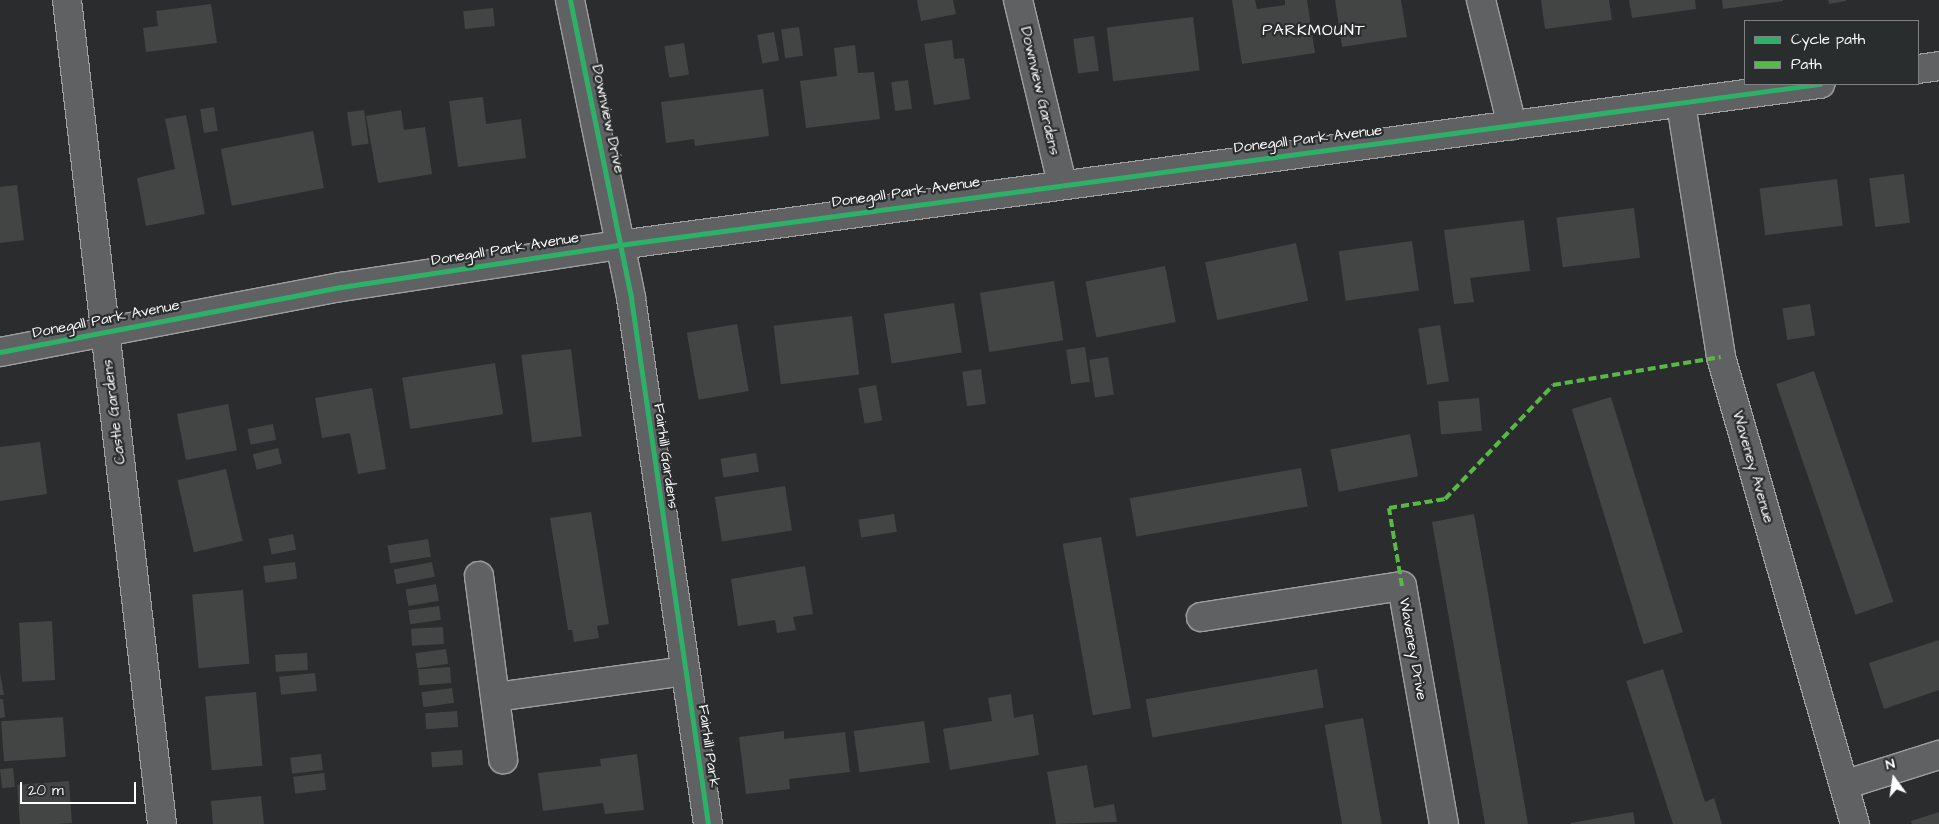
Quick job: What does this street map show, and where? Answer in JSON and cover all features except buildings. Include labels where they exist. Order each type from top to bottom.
[{"type":"street","name":"Castle Gardens","points":[[67,0],[162,824]]},
{"type":"street","name":"Downview Drive","points":[[570,0],[620,245]]},
{"type":"street","name":"Downview Gardens","points":[[1018,0],[1062,183]]},
{"type":"street","points":[[1482,0],[1512,125]]},
{"type":"street","points":[[1919,69],[1939,66]]},
{"type":"street","name":"Donegall Park Avenue","points":[[0,352],[341,287],[620,245],[1062,183],[1681,104],[1813,85]]},
{"type":"street","name":"Waveney Avenue","points":[[1681,104],[1721,357],[1855,824]]},
{"type":"street","name":"Fairhill Gardens","points":[[620,245],[685,671]]},
{"type":"street","points":[[478,576],[503,759]]},
{"type":"street","name":"Waveney Drive","points":[[1201,617],[1402,586],[1444,824]]},
{"type":"street","points":[[496,697],[685,671]]},
{"type":"street","name":"Fairhill Park","points":[[685,671],[708,824]]},
{"type":"street","points":[[1844,785],[1939,755]]},
{"type":"marked path","points":[[1402,586],[1389,508],[1445,499],[1553,385],[1721,357]]},
{"type":"cycle path","points":[[570,0],[631,298],[708,824]]},
{"type":"cycle path","points":[[0,352],[341,287],[619,245],[1813,85]]},
{"type":"district","name":"PARKMOUNT","points":[[1314,30]]}]
